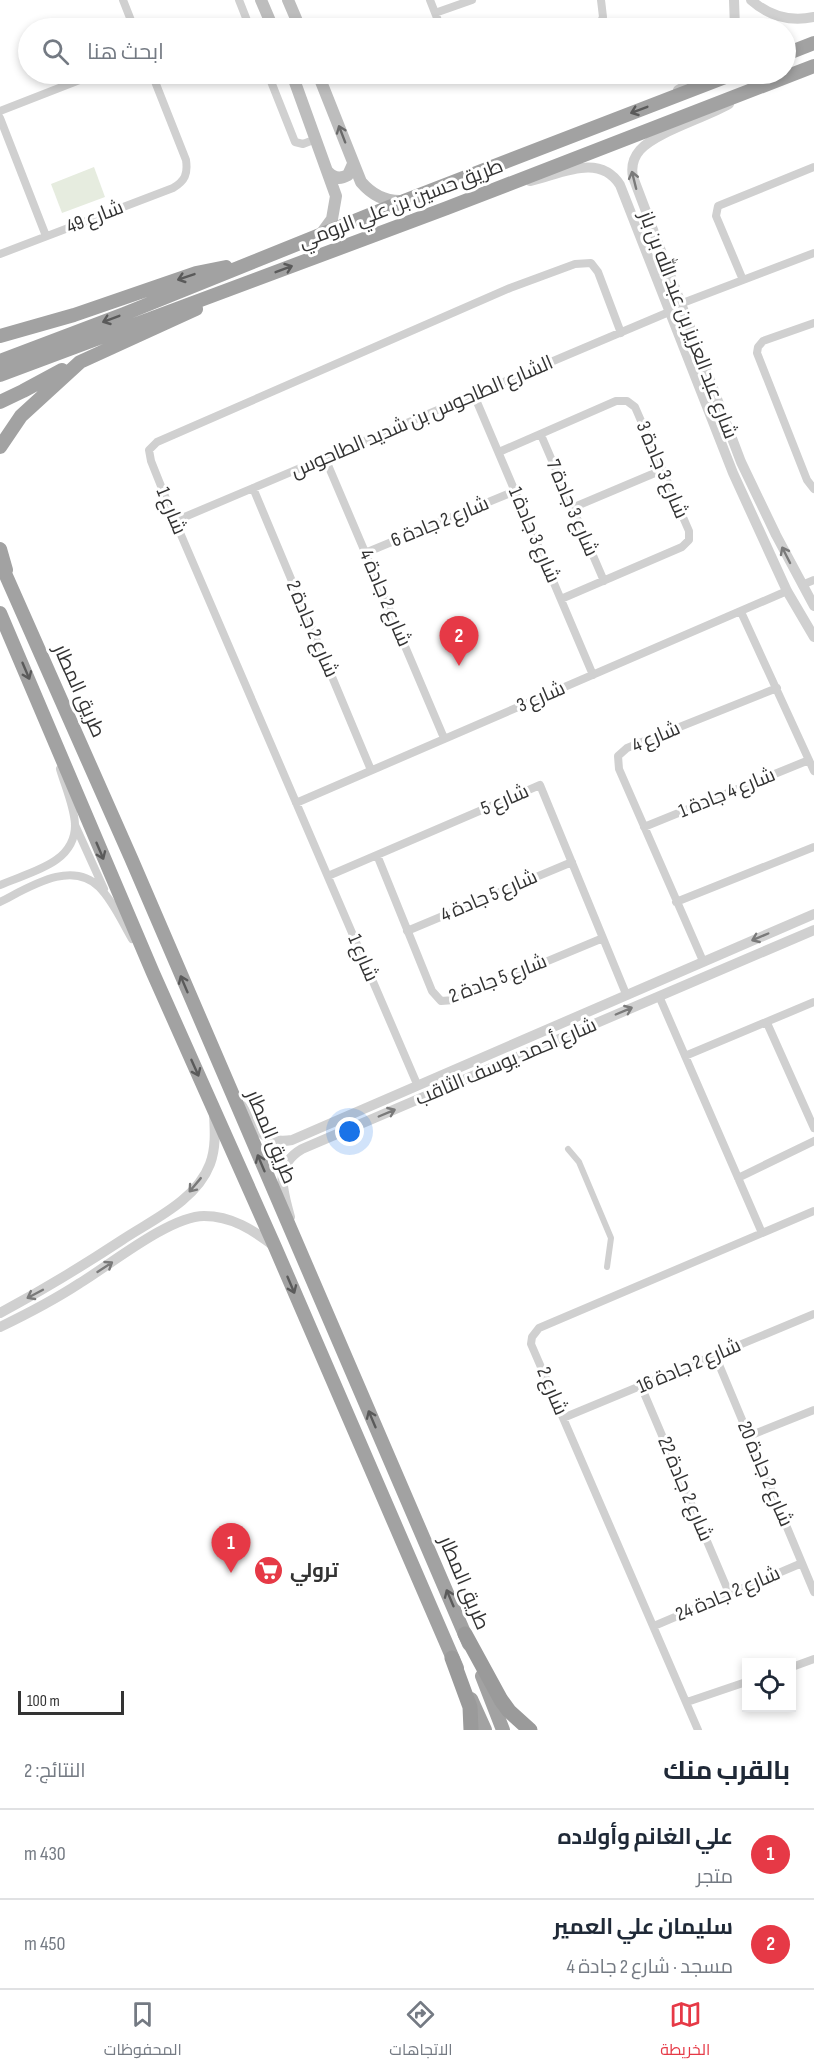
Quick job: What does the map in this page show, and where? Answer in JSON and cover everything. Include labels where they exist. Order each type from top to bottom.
[{"type":"highway","points":[[796,50],[814,43]]},
{"type":"highway","name":"طريق حسين بن علي الرومي","points":[[796,73],[814,66]]},
{"type":"highway","name":"طريق حسين بن علي الرومي","points":[[5,366],[243,265],[707,84]]},
{"type":"highway","name":"طريق حسين بن علي الرومي","points":[[5,366],[229,290],[768,84]]},
{"type":"highway","points":[[0,336],[74,315],[196,273],[243,265]]},
{"type":"highway","points":[[0,402],[108,348],[183,316],[229,290]]},
{"type":"highway","points":[[0,434],[80,362]]},
{"type":"highway","points":[[0,447],[21,416]]},
{"type":"highway","points":[[0,549],[9,581]]},
{"type":"highway","name":"طريق المطار","points":[[0,562],[131,858],[465,1634],[503,1730]]},
{"type":"highway","name":"طريق المطار","points":[[1,615],[153,973],[485,1730]]},
{"type":"highway","points":[[465,1634],[501,1700],[509,1711],[530,1730]]},
{"type":"highway","points":[[452,1658],[470,1707],[471,1730]]},
{"type":"main road","points":[[261,0],[269,18]]},
{"type":"main road","points":[[288,0],[296,18]]},
{"type":"main road","points":[[295,84],[334,191],[336,207],[332,219],[321,234]]},
{"type":"main road","points":[[322,84],[361,182],[386,200],[404,201]]},
{"type":"main road","points":[[328,172],[334,177],[341,178],[348,175],[353,165]]},
{"type":"street","points":[[123,0],[130,18]]},
{"type":"street","points":[[239,0],[246,18]]},
{"type":"street","points":[[430,0],[437,18]]},
{"type":"street","points":[[435,13],[472,0]]},
{"type":"street","points":[[601,0],[603,18]]},
{"type":"street","points":[[734,0],[735,18]]},
{"type":"street","points":[[751,0],[762,9],[783,18]]},
{"type":"street","points":[[796,19],[814,17]]},
{"type":"street","points":[[0,111],[69,84]]},
{"type":"street","name":"شارع 49","points":[[0,254],[180,185],[186,175],[186,160],[156,84]]},
{"type":"street","points":[[272,84],[293,139],[300,144],[316,139]]},
{"type":"street","points":[[661,102],[690,84]]},
{"type":"street","name":"شارع عبد العزيز بن عبد الله بن باز","points":[[747,92],[709,115],[651,141],[639,151],[632,170],[634,184],[741,462],[814,606]]},
{"type":"street","points":[[0,118],[46,236]]},
{"type":"street","name":"شارع عبد العزيز بن عبد الله بن باز","points":[[512,183],[591,167],[605,170],[614,176],[622,189],[733,473],[787,591],[814,637]]},
{"type":"street","points":[[743,280],[716,216],[718,206],[814,167]]},
{"type":"street","points":[[680,304],[814,253]]},
{"type":"street","name":"شارع 1","points":[[417,1084],[175,521],[149,450],[157,442],[289,383],[510,288],[575,264],[591,263],[598,272],[621,333]]},
{"type":"street","name":"الشارع الطاحوس بن شديد الطاحوس","points":[[175,521],[669,312]]},
{"type":"street","points":[[814,323],[763,341],[757,353],[807,480],[814,489]]},
{"type":"street","name":"شارع 3 جادة 1","points":[[474,394],[593,675]]},
{"type":"street","name":"شارع 3 جادة 3","points":[[499,452],[616,401],[630,402],[635,407],[689,531],[689,540],[682,547],[561,600]]},
{"type":"street","points":[[716,433],[722,437],[734,464],[741,462]]},
{"type":"street","name":"شارع 3 جادة 7","points":[[541,435],[604,581]]},
{"type":"street","name":"شارع 2 جادة 4","points":[[325,458],[444,738]]},
{"type":"street","points":[[573,508],[662,470]]},
{"type":"street","points":[[733,473],[739,472],[756,502],[763,508]]},
{"type":"street","name":"شارع 2 جادة 2","points":[[253,488],[371,770]]},
{"type":"street","name":"شارع 2 جادة 6","points":[[365,552],[515,491]]},
{"type":"street","points":[[802,585],[814,580]]},
{"type":"street","name":"شارع 3","points":[[296,802],[787,591]]},
{"type":"street","points":[[741,612],[814,771]]},
{"type":"street","name":"شارع 4","points":[[703,961],[619,769],[618,756],[627,748],[777,688]]},
{"type":"street","points":[[51,737],[75,824],[108,898]]},
{"type":"street","name":"شارع 4 جادة 1","points":[[644,827],[809,760]]},
{"type":"street","name":"شارع 5","points":[[327,876],[540,785],[626,994]]},
{"type":"street","points":[[1,883],[23,876],[65,854],[71,844],[75,824]]},
{"type":"street","points":[[676,902],[814,847]]},
{"type":"street","name":"شارع 5 جادة 2","points":[[377,855],[432,991],[441,1001],[454,1000],[603,938]]},
{"type":"street","name":"شارع 5 جادة 4","points":[[407,931],[572,862]]},
{"type":"street","points":[[0,902],[53,878],[69,875],[89,879],[99,886],[108,898],[153,973]]},
{"type":"street","points":[[0,902],[26,884],[27,880],[23,876]]},
{"type":"street","name":"شارع أحمد يوسف الثاقب","points":[[226,1081],[260,1133],[274,1140],[292,1140],[814,914]]},
{"type":"street","name":"شارع أحمد يوسف الثاقب","points":[[300,1252],[282,1187],[287,1162],[294,1154],[814,930]]},
{"type":"street","points":[[659,996],[762,1233]]},
{"type":"street","points":[[581,1030],[579,1027],[582,1020],[602,1011],[607,1002]]},
{"type":"street","points":[[685,1056],[814,1002]]},
{"type":"street","points":[[766,1023],[814,1128]]},
{"type":"street","points":[[0,1313],[76,1271],[179,1203],[197,1184],[210,1165],[215,1143],[214,1111]]},
{"type":"street","points":[[302,1149],[306,1142],[330,1130],[338,1119]]},
{"type":"street","points":[[738,1178],[814,1141]]},
{"type":"street","points":[[568,1149],[579,1162],[611,1238],[607,1267]]},
{"type":"street","name":"شارع 2","points":[[698,1730],[531,1344],[532,1337],[539,1328],[814,1211]]},
{"type":"street","points":[[0,1328],[46,1304],[179,1222],[203,1216],[229,1219],[252,1230],[275,1247]]},
{"type":"street","points":[[119,1242],[126,1249],[123,1256]]},
{"type":"street","name":"شارع 2 جادة 16","points":[[563,1418],[814,1314]]},
{"type":"street","name":"شارع 2 جادة 20","points":[[716,1355],[814,1592]]},
{"type":"street","name":"شارع 2 جادة 22","points":[[641,1386],[729,1593]]},
{"type":"street","points":[[749,1436],[814,1410]]},
{"type":"street","name":"شارع 2 جادة 24","points":[[654,1626],[802,1563]]},
{"type":"street","points":[[796,1666],[814,1659]]},
{"type":"street","points":[[687,1702],[742,1684]]},
{"type":"shaded area","points":[[94,167],[105,197],[62,213],[51,184]]},
{"type":"place","name":"سليمان علي العمير","points":[[459,666]]},
{"type":"place","name":"ترولي","points":[[269,1571]]},
{"type":"place","name":"علي الغانم وأولاده","points":[[231,1573]]}]
